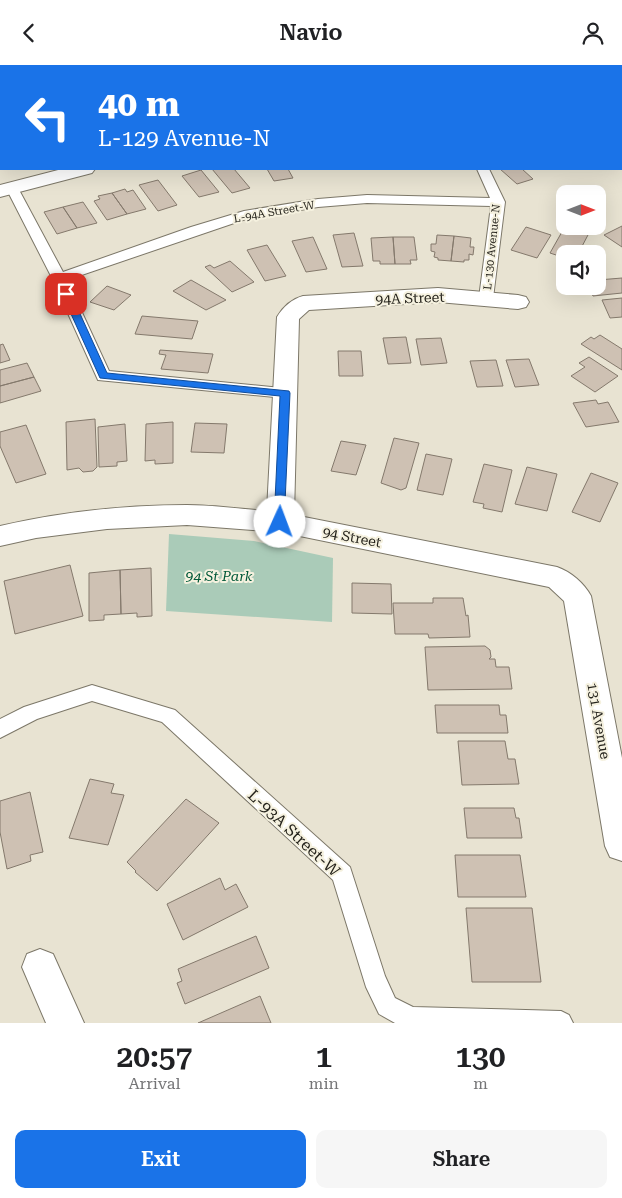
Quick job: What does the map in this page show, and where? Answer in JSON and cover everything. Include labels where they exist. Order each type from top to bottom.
[{"type":"street","points":[[6,189],[81,170]]},
{"type":"street","name":"94A Street","points":[[285,393],[288,317],[303,303],[438,295],[518,302]]},
{"type":"street","points":[[280,522],[285,393]]},
{"type":"street","name":"94 Street","points":[[0,536],[36,528],[107,519],[187,515],[280,522],[557,578],[577,596]]},
{"type":"street","name":"131 Avenue","points":[[577,596],[622,846]]},
{"type":"street","points":[[40,967],[65,1023]]},
{"type":"lane","name":"L-130 Avenue-N","points":[[483,170],[498,202],[486,298]]},
{"type":"lane","points":[[6,189],[59,278],[103,375],[285,393]]},
{"type":"lane","name":"L-94A Street-W","points":[[59,278],[244,215],[318,203],[367,199],[498,202]]},
{"type":"lane","name":"L-93A Street-W","points":[[0,729],[31,713],[92,693],[168,717],[342,875],[374,979],[387,1006],[411,1019],[561,1023]]},
{"type":"green space","name":"94 St Park","points":[[169,534],[254,541],[333,558],[332,622],[166,611]]},
{"type":"building","points":[[201,170],[219,192],[199,197],[182,176]]},
{"type":"building","points":[[213,170],[235,170],[250,188],[232,193]]},
{"type":"building","points":[[268,170],[289,170],[293,178],[274,181]]},
{"type":"building","points":[[501,170],[523,170],[533,179],[517,184]]},
{"type":"building","points":[[158,180],[177,205],[158,211],[139,185]]},
{"type":"building","points":[[125,189],[127,192],[133,190],[146,209],[127,214],[112,193]]},
{"type":"building","points":[[112,193],[127,214],[107,220],[94,201],[100,199],[98,196]]},
{"type":"building","points":[[83,202],[97,223],[77,228],[63,207]]},
{"type":"building","points":[[63,207],[77,228],[57,234],[44,212]]},
{"type":"building","points":[[622,226],[622,247],[604,235]]},
{"type":"building","points":[[526,227],[551,235],[537,258],[511,250]]},
{"type":"building","points":[[354,233],[363,266],[342,267],[333,235]]},
{"type":"building","points":[[437,235],[454,236],[451,261],[438,260],[438,258],[434,257],[435,252],[431,251],[431,244],[436,244]]},
{"type":"building","points":[[560,235],[588,235],[583,245],[556,245],[556,255],[550,253]]},
{"type":"building","points":[[454,236],[471,238],[470,247],[474,247],[473,255],[469,254],[469,260],[464,260],[464,262],[451,261]]},
{"type":"building","points":[[313,237],[327,269],[306,272],[292,241]]},
{"type":"building","points":[[393,237],[395,264],[380,264],[380,261],[373,261],[371,238]]},
{"type":"building","points":[[393,237],[414,237],[417,260],[410,260],[411,264],[395,264]]},
{"type":"building","points":[[267,245],[286,276],[265,281],[247,250]]},
{"type":"building","points":[[230,261],[254,282],[232,292],[205,267],[210,265],[214,268]]},
{"type":"building","points":[[622,278],[622,293],[606,295],[606,279]]},
{"type":"building","points":[[191,280],[226,300],[206,310],[173,291]]},
{"type":"building","points":[[107,286],[131,295],[114,310],[90,302]]},
{"type":"building","points":[[622,298],[622,317],[610,318],[602,300]]},
{"type":"building","points":[[142,316],[198,321],[192,339],[135,334]]},
{"type":"building","points":[[600,335],[622,349],[622,370],[581,344],[591,337],[594,339]]},
{"type":"building","points":[[406,337],[411,363],[388,364],[383,338]]},
{"type":"building","points":[[441,338],[447,363],[421,365],[416,339]]},
{"type":"building","points":[[3,344],[10,360],[0,363],[0,345]]},
{"type":"building","points":[[160,350],[213,354],[208,373],[161,369],[166,355],[159,354]]},
{"type":"building","points":[[338,351],[361,351],[363,376],[339,376]]},
{"type":"building","points":[[589,357],[618,376],[595,392],[571,376],[585,367],[579,363]]},
{"type":"building","points":[[529,359],[539,385],[515,387],[506,360]]},
{"type":"building","points":[[496,360],[503,386],[477,387],[470,361]]},
{"type":"building","points":[[27,363],[34,377],[0,386],[0,370]]},
{"type":"building","points":[[34,377],[41,391],[0,403],[0,386]]},
{"type":"building","points":[[596,400],[598,404],[608,402],[619,422],[586,427],[573,403]]},
{"type":"building","points":[[95,419],[97,467],[93,471],[83,472],[79,468],[67,470],[66,422]]},
{"type":"building","points":[[173,422],[173,463],[155,464],[155,460],[145,461],[146,424]]},
{"type":"building","points":[[195,423],[227,424],[224,453],[191,452]]},
{"type":"building","points":[[125,424],[127,461],[117,462],[117,466],[99,467],[98,427]]},
{"type":"building","points":[[26,425],[46,474],[16,483],[0,446],[0,432]]},
{"type":"building","points":[[394,438],[419,443],[406,488],[401,490],[381,483]]},
{"type":"building","points":[[341,441],[366,445],[356,475],[331,471]]},
{"type":"building","points":[[426,454],[452,459],[443,495],[417,490]]},
{"type":"building","points":[[484,464],[512,470],[502,512],[483,508],[484,504],[473,502]]},
{"type":"building","points":[[527,467],[557,474],[547,511],[515,504]]},
{"type":"building","points":[[591,473],[618,483],[600,522],[572,512]]},
{"type":"building","points":[[70,565],[83,616],[15,634],[4,581]]},
{"type":"building","points":[[151,568],[152,616],[137,617],[137,613],[121,614],[120,570]]},
{"type":"building","points":[[120,570],[121,614],[104,615],[104,620],[89,621],[89,573]]},
{"type":"building","points":[[352,583],[391,584],[392,614],[352,613]]},
{"type":"building","points":[[433,598],[463,598],[466,616],[468,615],[470,637],[429,638],[428,634],[395,634],[393,603],[433,603]]},
{"type":"building","points":[[485,646],[490,650],[491,657],[489,659],[495,659],[496,667],[509,667],[512,689],[428,690],[425,647]]},
{"type":"building","points":[[435,705],[499,705],[500,715],[506,715],[508,733],[437,733]]},
{"type":"building","points":[[458,741],[505,741],[508,759],[515,759],[519,784],[462,785]]},
{"type":"building","points":[[90,779],[114,784],[111,793],[124,795],[108,845],[69,838]]},
{"type":"building","points":[[30,792],[43,852],[30,855],[31,861],[7,869],[0,832],[0,801]]},
{"type":"building","points":[[186,799],[219,823],[157,891],[135,872],[127,862]]},
{"type":"building","points":[[464,808],[514,808],[516,818],[519,818],[522,838],[467,838]]},
{"type":"building","points":[[455,855],[520,855],[526,897],[458,897]]},
{"type":"building","points":[[220,878],[225,890],[236,884],[248,907],[183,940],[167,904]]},
{"type":"building","points":[[466,908],[532,908],[541,982],[472,982]]},
{"type":"building","points":[[256,936],[269,968],[185,1004],[177,983],[182,981],[178,969]]},
{"type":"building","points":[[260,996],[271,1023],[198,1023]]},
{"type":"route","points":[[66,294],[103,375],[285,393],[280,522]]}]
